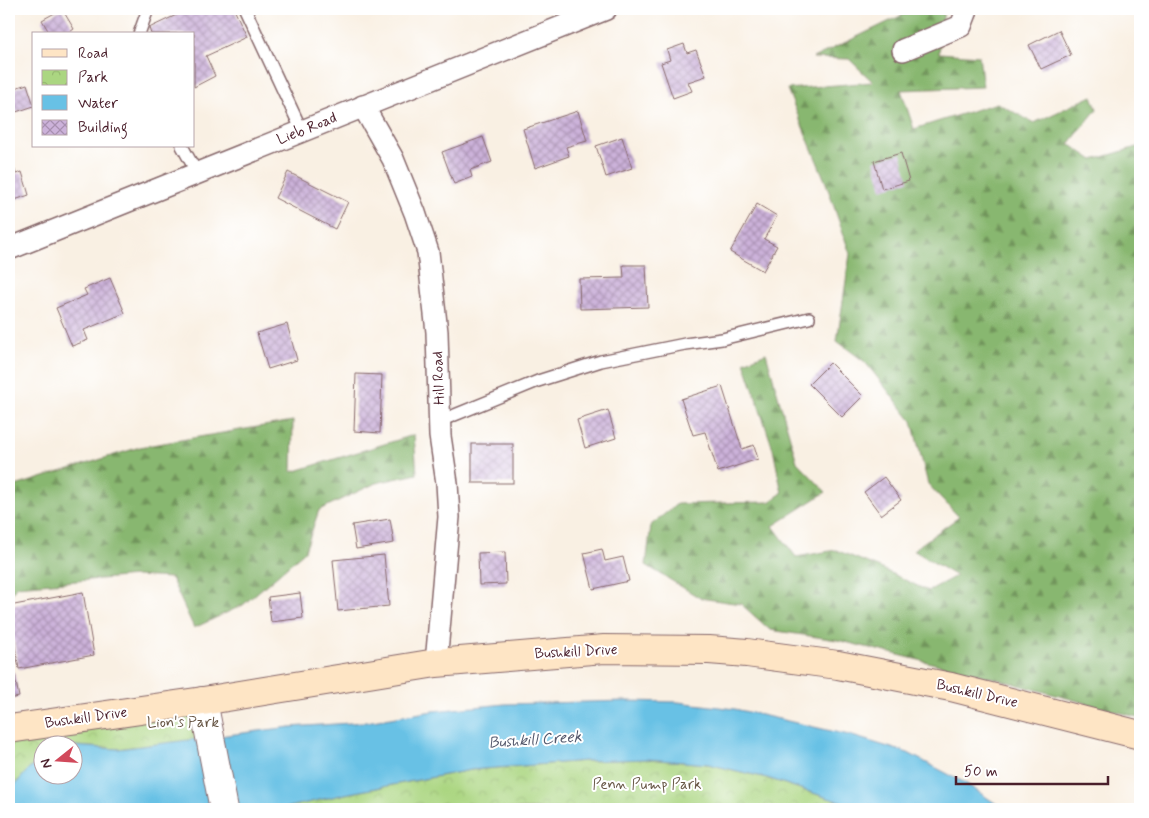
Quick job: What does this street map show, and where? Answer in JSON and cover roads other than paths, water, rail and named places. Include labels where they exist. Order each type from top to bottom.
[{"type":"main road","name":"Bushkill Drive","points":[[9,729],[203,701],[436,663],[604,649],[710,650],[838,665],[951,687],[1140,735]]},
{"type":"street","name":"Lieb Road","points":[[9,249],[606,9]]},
{"type":"street","points":[[903,50],[961,26],[966,13],[965,9]]},
{"type":"street","name":"Hill Road","points":[[364,106],[393,159],[416,213],[428,252],[437,332],[440,436],[447,483],[449,518],[436,663]]},
{"type":"street","points":[[203,701],[224,809]]},
{"type":"lane","points":[[140,32],[148,9]]},
{"type":"lane","points":[[245,9],[302,131]]},
{"type":"lane","points":[[183,148],[196,174]]},
{"type":"lane","points":[[440,421],[538,381],[601,361],[686,344],[722,339],[809,318]]},
{"type":"water","name":"Bushkill Creek","points":[[626,701],[678,702],[735,709],[849,735],[908,753],[965,783],[1004,809],[862,809],[767,778],[708,764],[647,759],[586,761],[471,770],[345,794],[281,809],[9,809],[9,792],[32,766],[32,786],[82,786],[82,747],[118,749],[290,727],[366,722],[433,711],[505,704]]},
{"type":"park label","name":"Lion's Park","points":[[183,723]]},
{"type":"park label","name":"Penn Pump Park","points":[[647,785]]}]
